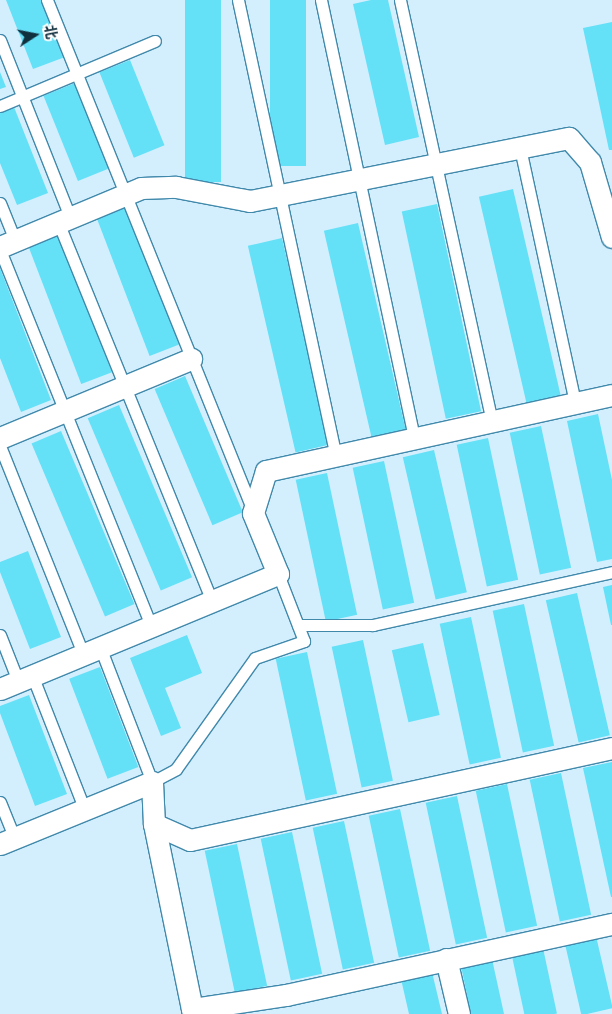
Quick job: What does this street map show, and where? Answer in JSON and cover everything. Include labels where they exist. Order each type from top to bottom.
[{"type":"street","points":[[5,246],[140,188],[160,185],[250,201],[281,197],[569,138],[590,162],[612,237]]},
{"type":"street","points":[[0,438],[191,359]]},
{"type":"street","points":[[17,682],[278,574],[253,513],[266,471],[612,395]]},
{"type":"street","points":[[154,824],[190,840],[612,748]]},
{"type":"street","points":[[7,842],[84,808],[152,782],[154,824],[192,1010],[286,995],[612,924]]},
{"type":"street","points":[[446,959],[458,1014]]},
{"type":"lane","points":[[47,0],[253,513]]},
{"type":"lane","points":[[238,0],[336,456]]},
{"type":"lane","points":[[321,0],[414,438]]},
{"type":"lane","points":[[400,0],[492,421]]},
{"type":"lane","points":[[0,40],[23,96],[64,220],[125,386],[212,601]]},
{"type":"lane","points":[[0,106],[155,41]]},
{"type":"lane","points":[[520,148],[575,403]]},
{"type":"lane","points":[[0,203],[5,246],[64,411],[151,626]]},
{"type":"lane","points":[[0,446],[152,782],[176,769],[254,658],[304,641],[278,574]]},
{"type":"lane","points":[[298,625],[373,626],[612,572]]},
{"type":"lane","points":[[0,635],[17,682],[84,808]]},
{"type":"lane","points":[[0,802],[7,842]]},
{"type":"building","points":[[6,0],[42,0],[65,57],[33,69]]},
{"type":"building","points":[[185,0],[221,0],[221,182],[185,182]]},
{"type":"building","points":[[270,0],[306,0],[306,166],[270,166]]},
{"type":"building","points":[[371,0],[388,0],[419,137],[385,145],[353,4]]},
{"type":"building","points":[[612,22],[612,150],[609,150],[583,28]]},
{"type":"building","points":[[130,60],[164,145],[134,158],[99,72]]},
{"type":"building","points":[[0,72],[6,87],[0,89]]},
{"type":"building","points":[[75,83],[109,168],[78,181],[43,96]]},
{"type":"building","points":[[14,107],[48,193],[17,205],[0,163],[0,113]]},
{"type":"building","points":[[513,189],[561,396],[527,403],[479,197]]},
{"type":"building","points":[[437,204],[481,411],[446,419],[402,211]]},
{"type":"building","points":[[127,205],[180,344],[150,356],[96,217]]},
{"type":"building","points":[[358,223],[406,430],[372,437],[324,231]]},
{"type":"building","points":[[59,234],[112,372],[81,384],[28,246]]},
{"type":"building","points":[[282,238],[330,445],[296,452],[248,246]]},
{"type":"building","points":[[0,268],[51,400],[21,412],[0,358]]},
{"type":"building","points":[[185,376],[243,512],[212,525],[155,389]]},
{"type":"building","points":[[119,405],[192,577],[161,590],[88,418]]},
{"type":"building","points":[[598,414],[612,480],[612,559],[597,562],[567,421]]},
{"type":"building","points":[[541,426],[571,568],[540,574],[510,433]]},
{"type":"building","points":[[61,431],[134,604],[105,617],[32,444]]},
{"type":"building","points":[[488,438],[518,580],[487,586],[457,445]]},
{"type":"building","points":[[434,450],[467,592],[436,599],[403,457]]},
{"type":"building","points":[[384,461],[414,603],[383,609],[353,468]]},
{"type":"building","points":[[327,473],[357,615],[326,621],[296,480]]},
{"type":"building","points":[[28,551],[61,637],[30,649],[0,572],[0,562]]},
{"type":"building","points":[[612,585],[612,625],[611,625],[603,587]]},
{"type":"building","points":[[577,593],[610,735],[579,742],[546,600]]},
{"type":"building","points":[[524,604],[554,746],[523,752],[493,611]]},
{"type":"building","points":[[471,617],[501,758],[470,765],[440,624]]},
{"type":"building","points":[[187,635],[202,673],[165,688],[181,728],[161,736],[130,658]]},
{"type":"building","points":[[363,640],[393,781],[362,788],[332,647]]},
{"type":"building","points":[[423,643],[440,715],[408,722],[392,650]]},
{"type":"building","points":[[307,652],[337,794],[306,800],[276,659]]},
{"type":"building","points":[[100,667],[138,767],[108,779],[69,679]]},
{"type":"building","points":[[29,695],[67,794],[35,806],[0,713],[0,706]]},
{"type":"building","points":[[612,762],[612,897],[611,897],[583,768]]},
{"type":"building","points":[[561,773],[591,915],[560,921],[530,780]]},
{"type":"building","points":[[507,784],[537,926],[506,932],[476,791]]},
{"type":"building","points":[[457,796],[487,938],[456,944],[426,803]]},
{"type":"building","points":[[400,809],[430,951],[399,957],[369,816]]},
{"type":"building","points":[[344,821],[374,963],[343,969],[313,828]]},
{"type":"building","points":[[292,832],[322,974],[291,980],[261,839]]},
{"type":"building","points":[[237,844],[267,986],[235,993],[205,851]]},
{"type":"building","points":[[596,936],[612,1008],[581,1014],[565,943]]},
{"type":"building","points":[[543,948],[557,1014],[524,1014],[512,955]]},
{"type":"building","points":[[492,959],[504,1014],[471,1014],[461,966]]},
{"type":"building","points":[[432,972],[442,1014],[409,1014],[401,979]]}]
